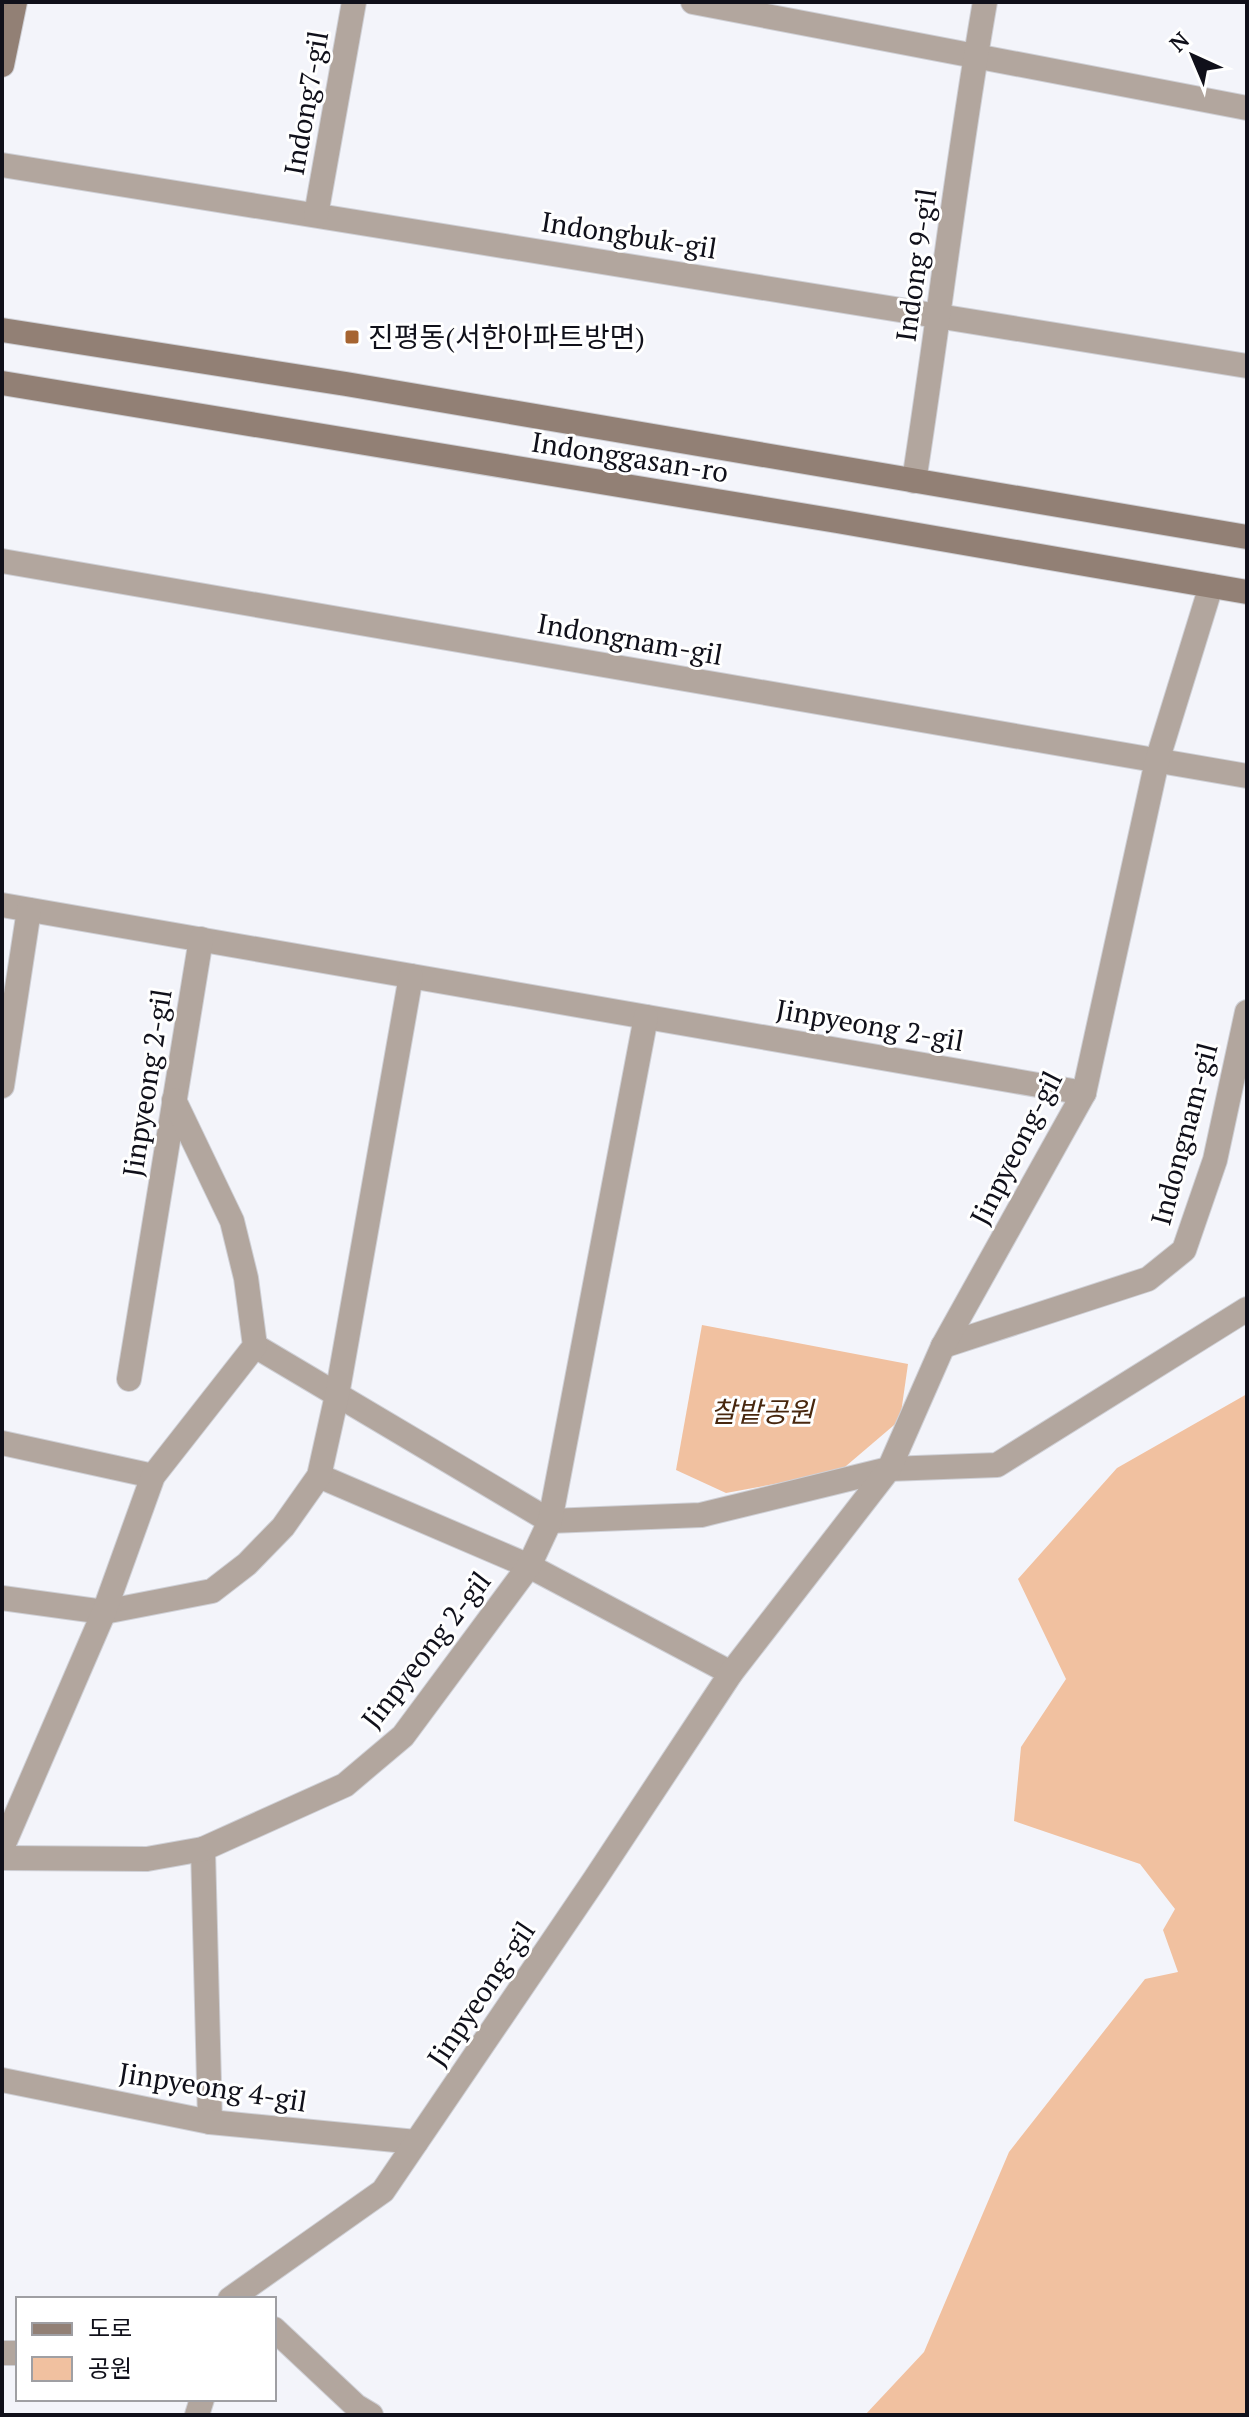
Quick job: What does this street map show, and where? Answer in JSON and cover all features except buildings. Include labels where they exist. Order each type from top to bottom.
[{"type":"main road","points":[[2,65],[15,2]]},
{"type":"main road","name":"Indonggasan-ro","points":[[2,330],[346,384],[1247,537]]},
{"type":"main road","name":"Indonggasan-ro","points":[[2,383],[1247,592]]},
{"type":"street","name":"Indong7-gil","points":[[316,215],[354,2]]},
{"type":"street","points":[[693,2],[1247,108]]},
{"type":"street","name":"Indong 9-gil","points":[[914,481],[985,2]]},
{"type":"street","name":"Indongbuk-gil","points":[[2,165],[1247,366]]},
{"type":"street","name":"Indongnam-gil","points":[[2,561],[1247,776]]},
{"type":"street","name":"Jinpyeong-gil","points":[[238,2297],[383,2191],[587,1892],[731,1673],[889,1469],[943,1346],[1084,1093],[1157,761],[1211,586]]},
{"type":"street","name":"Jinpyeong 2-gil","points":[[2,905],[1084,1093]]},
{"type":"street","points":[[2,1086],[29,910]]},
{"type":"street","name":"Jinpyeong 2-gil","points":[[129,1379],[201,939]]},
{"type":"street","points":[[2,1598],[104,1612],[212,1591],[247,1564],[283,1527],[319,1476],[337,1395],[411,976]]},
{"type":"street","name":"Indongnam-gil","points":[[943,1346],[1148,1279],[1184,1250],[1215,1160],[1247,1012]]},
{"type":"street","name":"Jinpyeong 2-gil","points":[[2,1858],[147,1859],[203,1849],[345,1785],[403,1736],[529,1566],[550,1521],[646,1017]]},
{"type":"street","points":[[2,1848],[104,1612],[153,1476],[255,1346],[246,1278],[232,1221],[174,1100]]},
{"type":"street","points":[[255,1346],[550,1521],[701,1515],[889,1469],[997,1465],[1247,1309]]},
{"type":"street","points":[[2,1443],[153,1476]]},
{"type":"street","points":[[319,1476],[529,1566],[731,1673]]},
{"type":"street","points":[[203,1849],[210,2122]]},
{"type":"street","name":"Jinpyeong 4-gil","points":[[2,2080],[210,2122],[416,2142]]},
{"type":"street","points":[[276,2331],[356,2406],[371,2415]]},
{"type":"green space","name":"찰밭공원","points":[[702,1325],[908,1364],[900,1420],[839,1472],[726,1493],[676,1470]]},
{"type":"green space","points":[[1247,1394],[1247,2415],[865,2415],[924,2352],[1009,2152],[1145,1979],[1178,1972],[1163,1930],[1175,1909],[1140,1864],[1014,1821],[1021,1747],[1066,1679],[1018,1579],[1117,1468]]},
{"type":"place","name":"진평동(서한아파트방면)","points":[[352,337]]}]
